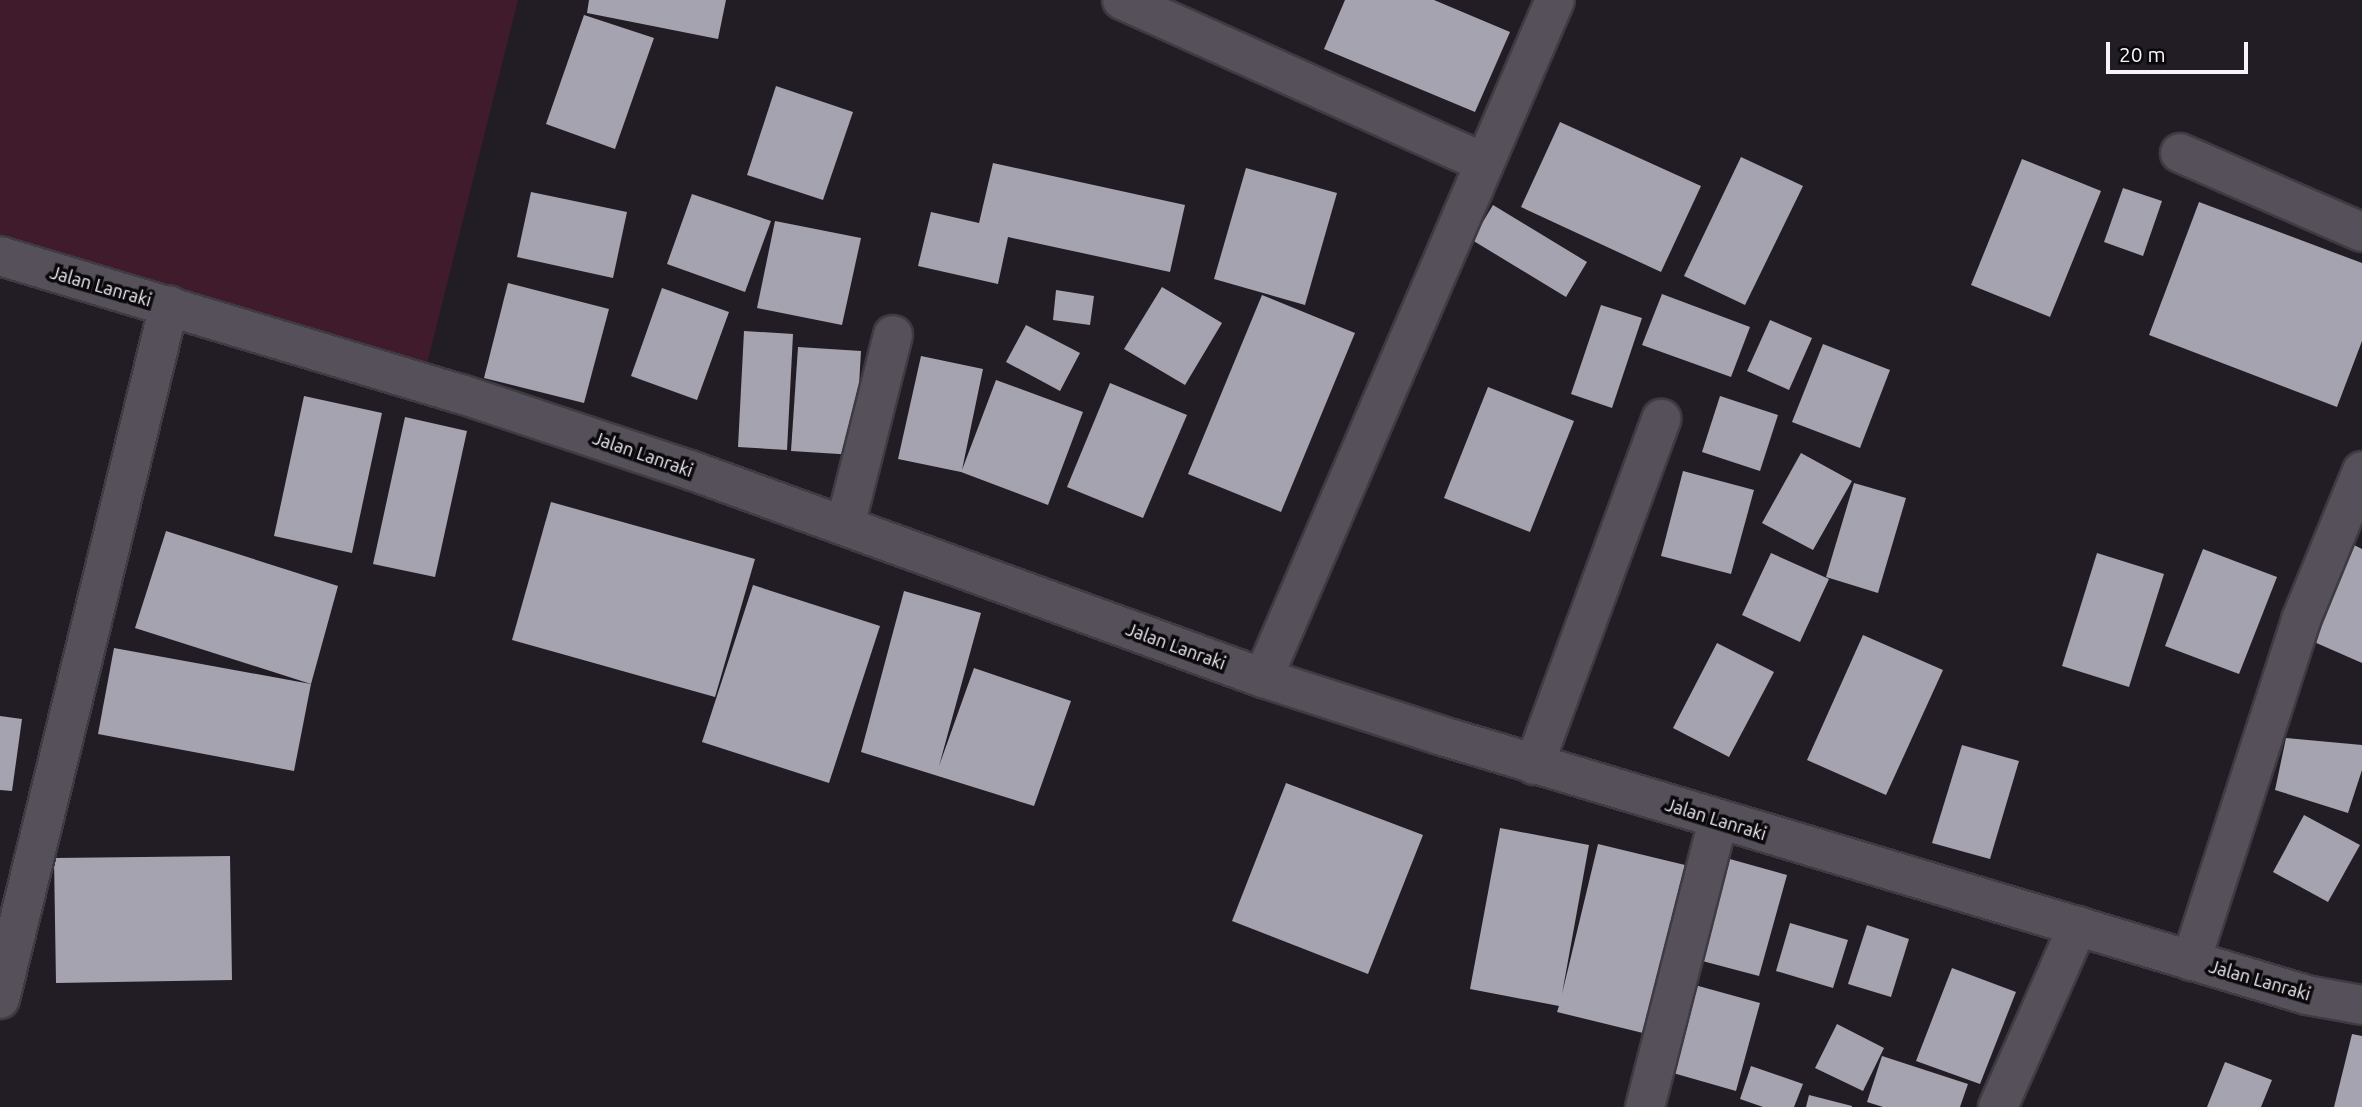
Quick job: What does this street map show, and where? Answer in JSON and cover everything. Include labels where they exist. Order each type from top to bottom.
[{"type":"street","points":[[1122,0],[1483,162]]},
{"type":"street","points":[[1263,678],[1555,0]]},
{"type":"street","points":[[2180,153],[2362,232]]},
{"type":"street","name":"Jalan Lanraki","points":[[0,256],[461,394],[845,526],[1263,678],[1534,765],[2307,995],[2362,1005]]},
{"type":"street","points":[[0,999],[169,305]]},
{"type":"street","points":[[845,526],[893,335]]},
{"type":"street","points":[[1534,765],[1661,419]]},
{"type":"street","points":[[2191,961],[2301,620],[2362,471]]},
{"type":"street","points":[[1645,1107],[1718,821]]},
{"type":"street","points":[[1998,1107],[2078,926]]},
{"type":"shaded area","points":[[0,0],[518,0],[418,400],[0,267]]},
{"type":"building","points":[[589,0],[726,0],[718,39],[587,13]]},
{"type":"building","points":[[1345,0],[1434,0],[1510,32],[1475,112],[1324,49]]},
{"type":"building","points":[[584,15],[654,38],[615,149],[546,124]]},
{"type":"building","points":[[776,86],[853,112],[823,200],[747,175]]},
{"type":"building","points":[[1560,122],[1701,186],[1661,272],[1521,207]]},
{"type":"building","points":[[1741,157],[1803,186],[1745,305],[1684,276]]},
{"type":"building","points":[[2022,159],[2101,191],[2050,317],[1971,285]]},
{"type":"building","points":[[993,163],[1185,205],[1170,272],[1008,237],[998,284],[918,266],[931,212],[979,223]]},
{"type":"building","points":[[1246,168],[1337,193],[1305,305],[1214,279]]},
{"type":"building","points":[[2123,188],[2162,201],[2143,256],[2104,242]]},
{"type":"building","points":[[531,192],[627,212],[613,278],[517,257]]},
{"type":"building","points":[[692,194],[771,221],[745,292],[667,264]]},
{"type":"building","points":[[2199,202],[2362,263],[2362,341],[2337,407],[2149,335]]},
{"type":"building","points":[[1493,205],[1587,262],[1566,297],[1472,240]]},
{"type":"building","points":[[775,221],[861,238],[842,325],[757,308]]},
{"type":"building","points":[[508,283],[609,309],[584,403],[484,378]]},
{"type":"building","points":[[1162,287],[1222,323],[1185,385],[1124,349]]},
{"type":"building","points":[[662,288],[729,312],[697,400],[631,376]]},
{"type":"building","points":[[1056,290],[1094,296],[1090,325],[1053,320]]},
{"type":"building","points":[[1662,294],[1750,327],[1731,377],[1642,345]]},
{"type":"building","points":[[1262,295],[1355,333],[1281,512],[1188,474]]},
{"type":"building","points":[[1601,305],[1642,318],[1612,408],[1571,394]]},
{"type":"building","points":[[1770,320],[1812,338],[1789,390],[1747,371]]},
{"type":"building","points":[[1026,325],[1080,353],[1060,391],[1006,362]]},
{"type":"building","points":[[744,331],[793,334],[787,450],[738,447]]},
{"type":"building","points":[[1823,344],[1890,370],[1860,448],[1792,422]]},
{"type":"building","points":[[798,347],[861,351],[855,455],[791,451]]},
{"type":"building","points":[[921,356],[983,369],[962,470],[996,380],[1083,412],[1048,505],[961,472],[898,459]]},
{"type":"building","points":[[1110,383],[1187,415],[1143,518],[1067,487]]},
{"type":"building","points":[[1488,387],[1574,421],[1530,532],[1444,498]]},
{"type":"building","points":[[304,396],[382,413],[352,553],[274,536]]},
{"type":"building","points":[[1720,396],[1778,415],[1760,471],[1702,452]]},
{"type":"building","points":[[405,417],[467,431],[435,577],[373,564]]},
{"type":"building","points":[[1801,453],[1852,481],[1813,550],[1762,523]]},
{"type":"building","points":[[1683,471],[1754,490],[1731,574],[1661,556]]},
{"type":"building","points":[[1854,483],[1906,498],[1878,593],[1826,577]]},
{"type":"building","points":[[551,502],[755,559],[715,697],[512,640]]},
{"type":"building","points":[[166,531],[338,586],[311,684],[135,628]]},
{"type":"building","points":[[2348,542],[2362,549],[2362,663],[2305,638]]},
{"type":"building","points":[[2203,549],[2277,577],[2239,674],[2165,646]]},
{"type":"building","points":[[1771,553],[1829,579],[1800,642],[1742,615]]},
{"type":"building","points":[[2097,553],[2164,574],[2129,687],[2062,666]]},
{"type":"building","points":[[753,585],[880,626],[829,783],[702,742]]},
{"type":"building","points":[[904,591],[981,613],[939,766],[974,668],[1071,701],[1034,806],[861,752]]},
{"type":"building","points":[[1863,635],[1943,670],[1886,795],[1807,760]]},
{"type":"building","points":[[1717,643],[1774,672],[1729,757],[1673,728]]},
{"type":"building","points":[[114,648],[311,684],[294,771],[98,734]]},
{"type":"building","points":[[0,716],[22,719],[12,791],[0,790]]},
{"type":"building","points":[[2286,738],[2362,745],[2362,770],[2348,813],[2275,790]]},
{"type":"building","points":[[1962,745],[2019,761],[1990,859],[1932,843]]},
{"type":"building","points":[[1286,783],[1423,835],[1368,974],[1232,921]]},
{"type":"building","points":[[2304,815],[2360,845],[2328,902],[2273,872]]},
{"type":"building","points":[[1500,828],[1589,845],[1562,994],[1598,844],[1685,865],[1643,1033],[1557,1012],[1559,1006],[1470,989]]},
{"type":"building","points":[[230,856],[232,980],[56,983],[54,858]]},
{"type":"building","points":[[1719,856],[1787,875],[1759,976],[1691,958]]},
{"type":"building","points":[[1790,923],[1848,940],[1833,988],[1776,971]]},
{"type":"building","points":[[1867,925],[1909,939],[1891,997],[1848,984]]},
{"type":"building","points":[[1952,968],[2016,992],[1980,1084],[1916,1061]]},
{"type":"building","points":[[1684,982],[1760,1003],[1736,1091],[1659,1069]]},
{"type":"building","points":[[1837,1024],[1884,1048],[1863,1091],[1815,1068]]},
{"type":"building","points":[[2352,1034],[2362,1036],[2362,1107],[2334,1107]]},
{"type":"building","points":[[1882,1056],[1968,1084],[1960,1107],[1883,1107],[1867,1102]]},
{"type":"building","points":[[2225,1062],[2272,1080],[2261,1107],[2207,1107]]},
{"type":"building","points":[[1751,1066],[1803,1084],[1794,1107],[1763,1107],[1740,1099]]},
{"type":"building","points":[[1809,1095],[1852,1106],[1852,1107],[1806,1107]]}]
